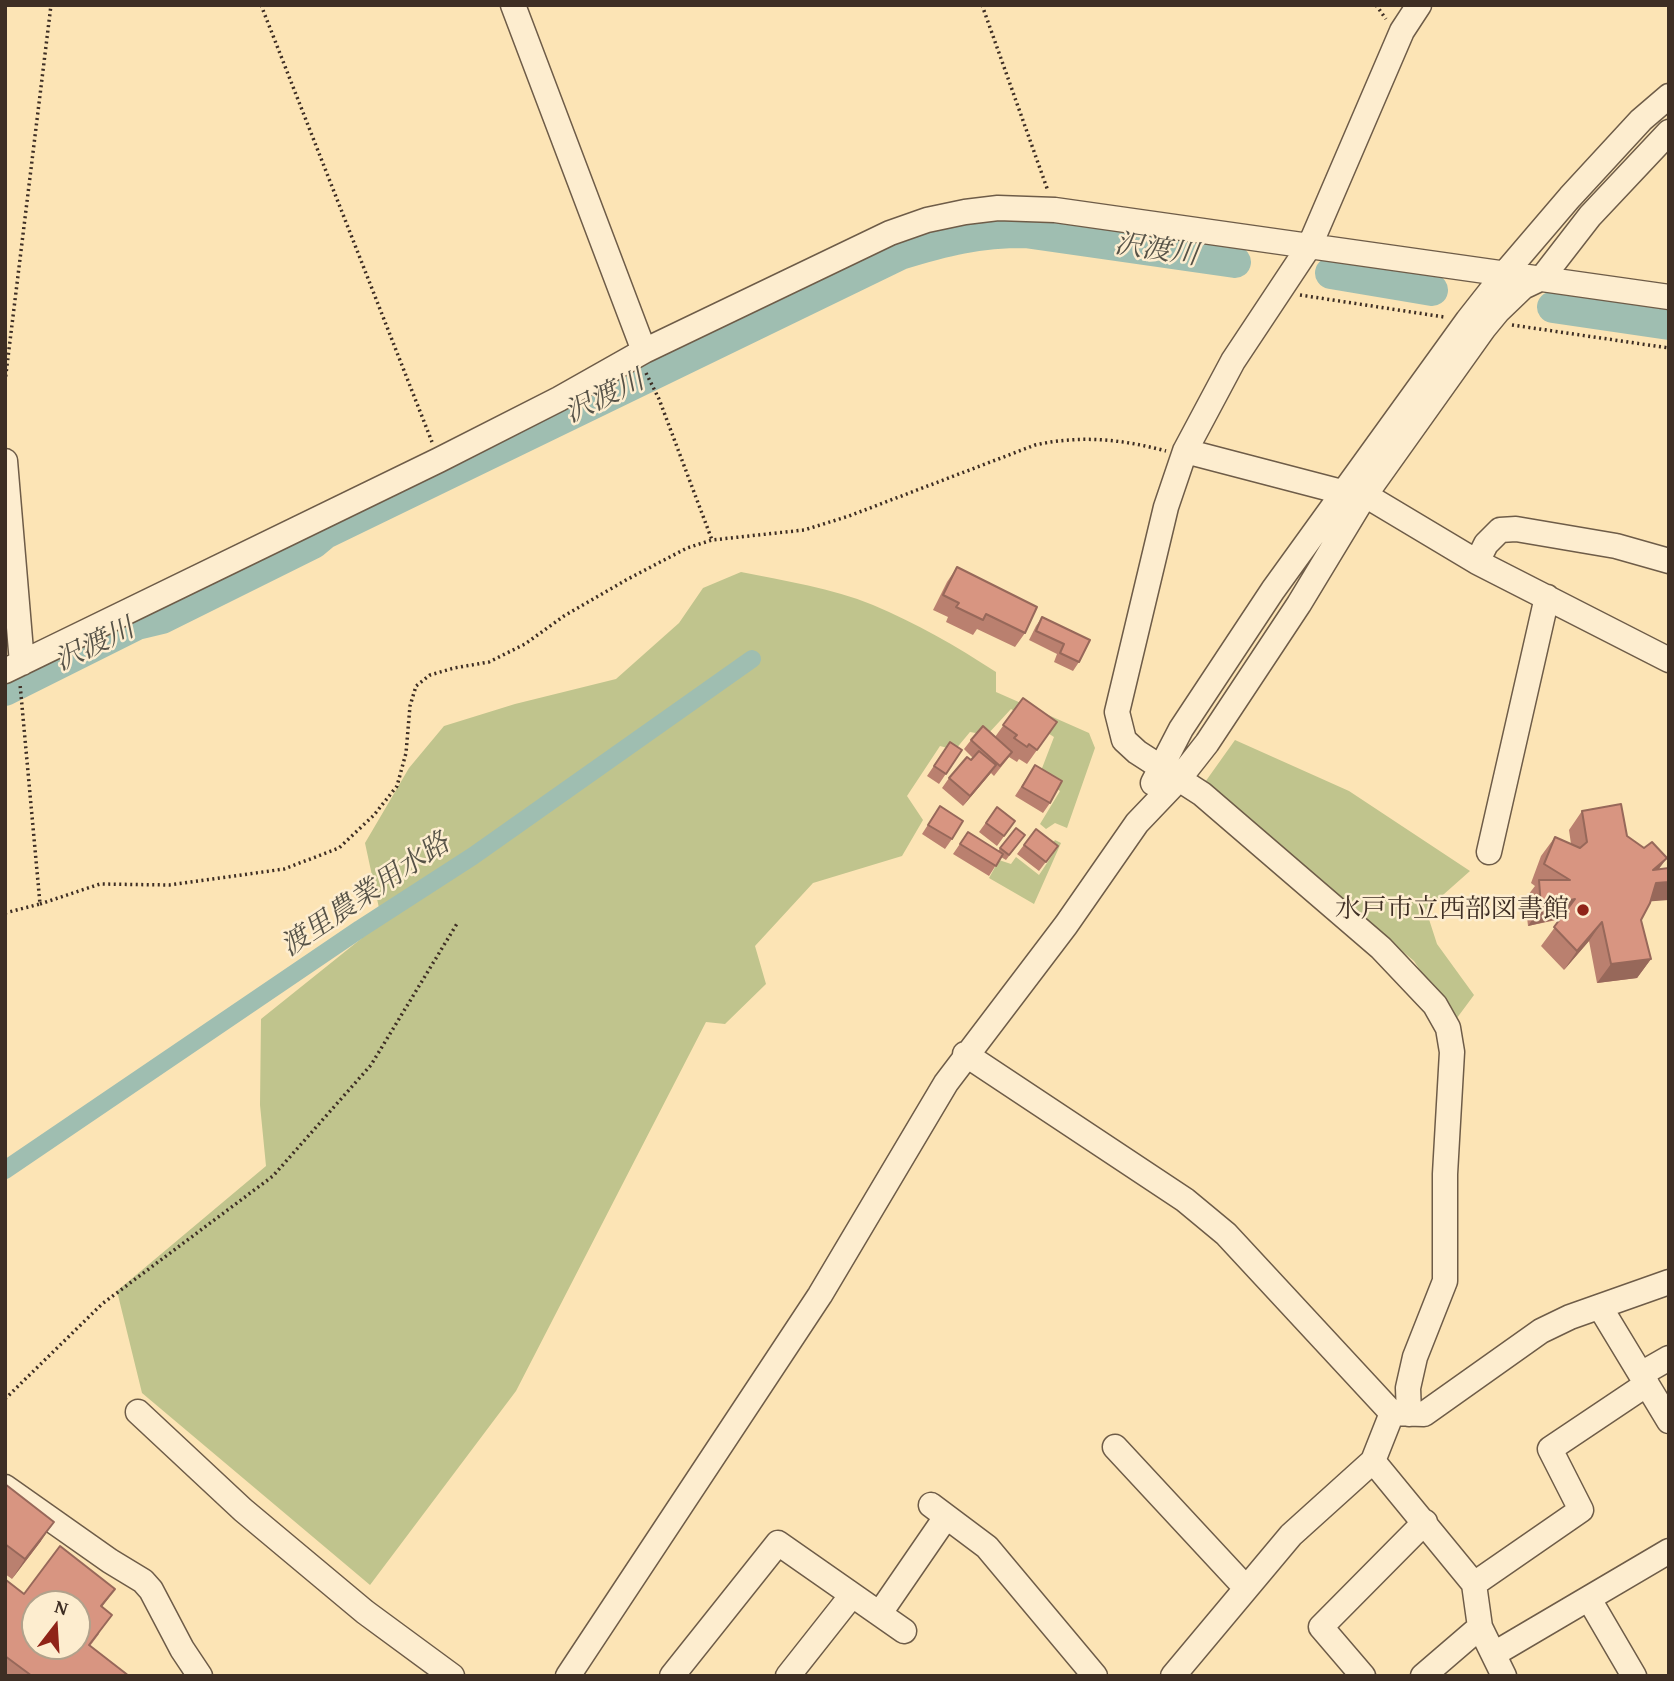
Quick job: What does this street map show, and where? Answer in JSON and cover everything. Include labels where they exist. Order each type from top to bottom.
[{"type":"street","points":[[513,5],[645,362]]},
{"type":"street","points":[[1173,1676],[1291,1535],[1373,1461],[1400,1413],[1415,1357],[1445,1281],[1445,1174],[1452,1052],[1448,1028],[1435,1005],[1381,948],[1202,794],[1137,752],[1124,740],[1117,712],[1166,507],[1184,454],[1233,361],[1310,245],[1396,43],[1419,5]]},
{"type":"street","points":[[568,1676],[820,1295],[965,1055],[1066,925],[1169,774],[1223,720],[1298,604],[1353,494],[1504,272],[1641,120],[1669,96]]},
{"type":"street","points":[[1353,494],[1498,311],[1523,287],[1542,278],[1591,216],[1669,132]]},
{"type":"street","points":[[5,461],[16,674],[559,399],[645,362],[762,296],[890,233],[927,220],[998,208],[1055,210],[1669,297]]},
{"type":"street","points":[[1184,454],[1353,494],[1477,562],[1669,660]]},
{"type":"street","points":[[1477,562],[1486,544],[1500,530],[1516,529],[1616,546],[1669,561]]},
{"type":"street","points":[[1489,852],[1547,597]]},
{"type":"street","points":[[965,1055],[1185,1200],[1226,1234],[1400,1413],[1424,1414],[1541,1331],[1570,1317],[1669,1282]]},
{"type":"street","points":[[1600,1307],[1669,1421]]},
{"type":"street","points":[[1474,1584],[1581,1510],[1550,1449],[1644,1379],[1669,1357]]},
{"type":"street","points":[[138,1412],[243,1510],[365,1612],[452,1676]]},
{"type":"street","points":[[1115,1447],[1245,1587]]},
{"type":"street","points":[[1373,1461],[1474,1584],[1480,1627],[1499,1665],[1589,1599],[1667,1557]]},
{"type":"street","points":[[5,1488],[110,1561],[144,1581],[200,1676]]},
{"type":"street","points":[[880,1613],[939,1511],[986,1547],[1095,1676]]},
{"type":"street","points":[[1363,1676],[1321,1627],[1425,1522]]},
{"type":"street","points":[[681,1673],[778,1544],[904,1631]]},
{"type":"street","points":[[788,1676],[852,1595]]},
{"type":"street","points":[[1589,1599],[1634,1676]]},
{"type":"street","points":[[1423,1676],[1480,1627]]},
{"type":"path","points":[[5,382],[51,5]]},
{"type":"path","points":[[261,5],[439,460]]},
{"type":"path","points":[[982,5],[1055,210]]},
{"type":"path","points":[[1297,295],[1446,317]]},
{"type":"path","points":[[1506,324],[1669,348]]},
{"type":"path","points":[[645,362],[712,540]]},
{"type":"path","points":[[5,913],[100,884],[169,886],[284,869],[340,848],[374,816],[397,786],[416,686],[430,675],[489,662],[525,644],[564,616],[687,548],[712,540],[804,530],[849,516],[1035,445],[1065,438],[1103,439],[1184,454]]},
{"type":"path","points":[[16,674],[40,904]]},
{"type":"path","points":[[5,1399],[102,1304],[273,1176],[371,1065],[458,922]]},
{"type":"green space","points":[[741,572],[825,589],[889,612],[996,672],[996,692],[1089,733],[1095,748],[1067,828],[1055,823],[1046,829],[1040,824],[1060,791],[1039,776],[1054,737],[1011,709],[987,735],[970,732],[955,750],[940,746],[907,796],[923,820],[902,856],[813,883],[755,946],[766,984],[725,1024],[706,1022],[516,1391],[370,1585],[142,1393],[117,1291],[266,1166],[260,1105],[261,1019],[382,922],[365,843],[409,768],[444,726],[515,704],[616,679],[679,623],[703,588]]},
{"type":"green space","points":[[1235,740],[1349,791],[1470,871],[1426,910],[1437,944],[1474,995],[1454,1022],[1414,961],[1203,785]]},
{"type":"green space","points":[[1055,840],[1061,843],[1034,904],[989,878],[999,860],[1011,864],[1016,857],[1039,875],[1053,854],[1052,844]]},
{"type":"building","points":[[957,567],[1037,607],[1025,633],[986,614],[983,620],[956,607],[959,603],[943,595]]},
{"type":"building","points":[[1042,617],[1090,640],[1079,662],[1060,653],[1064,644],[1036,631]]},
{"type":"building","points":[[1023,698],[1057,722],[1037,750],[1014,738],[1017,735],[1003,725]]},
{"type":"building","points":[[983,726],[1012,752],[1000,766],[971,740]]},
{"type":"building","points":[[950,742],[962,750],[946,774],[934,766]]},
{"type":"building","points":[[979,751],[996,765],[970,796],[949,778],[967,757],[971,760]]},
{"type":"building","points":[[1035,765],[1062,781],[1050,803],[1022,787]]},
{"type":"building","name":"水戸市立西部図書館","points":[[1621,804],[1627,836],[1644,848],[1652,842],[1667,858],[1653,870],[1669,868],[1669,882],[1656,883],[1641,920],[1651,959],[1611,964],[1602,922],[1577,951],[1554,927],[1575,899],[1541,907],[1539,880],[1570,880],[1544,864],[1555,837],[1580,848],[1587,842],[1582,811]]},
{"type":"building","points":[[940,806],[963,821],[952,839],[928,825]]},
{"type":"building","points":[[997,807],[1015,821],[1004,836],[986,823]]},
{"type":"building","points":[[1016,828],[1025,835],[1009,855],[1000,848]]},
{"type":"building","points":[[1036,829],[1058,846],[1046,862],[1024,845]]},
{"type":"building","points":[[968,832],[1003,854],[996,866],[960,844]]},
{"type":"building","points":[[5,1484],[54,1522],[25,1559],[5,1544]]},
{"type":"building","points":[[60,1546],[115,1589],[101,1606],[112,1615],[91,1642],[91,1590],[27,1590]]},
{"type":"building","points":[[6,1580],[21,1592],[21,1660],[91,1660],[91,1647],[129,1676],[32,1676],[5,1656]]},
{"type":"waterway","name":"沢渡川","points":[[5,690],[137,624],[162,618],[313,543],[325,533],[900,254],[962,238],[992,233],[1025,232],[1235,262]]},
{"type":"waterway","name":"沢渡川","points":[[1331,273],[1432,290]]},
{"type":"waterway","name":"沢渡川","points":[[1553,307],[1669,324]]},
{"type":"waterway","name":"渡里農業用水路","points":[[5,1170],[360,929],[473,856],[752,659]]},
{"type":"place","name":"水戸市立西部図書館","points":[[1583,910]]}]
